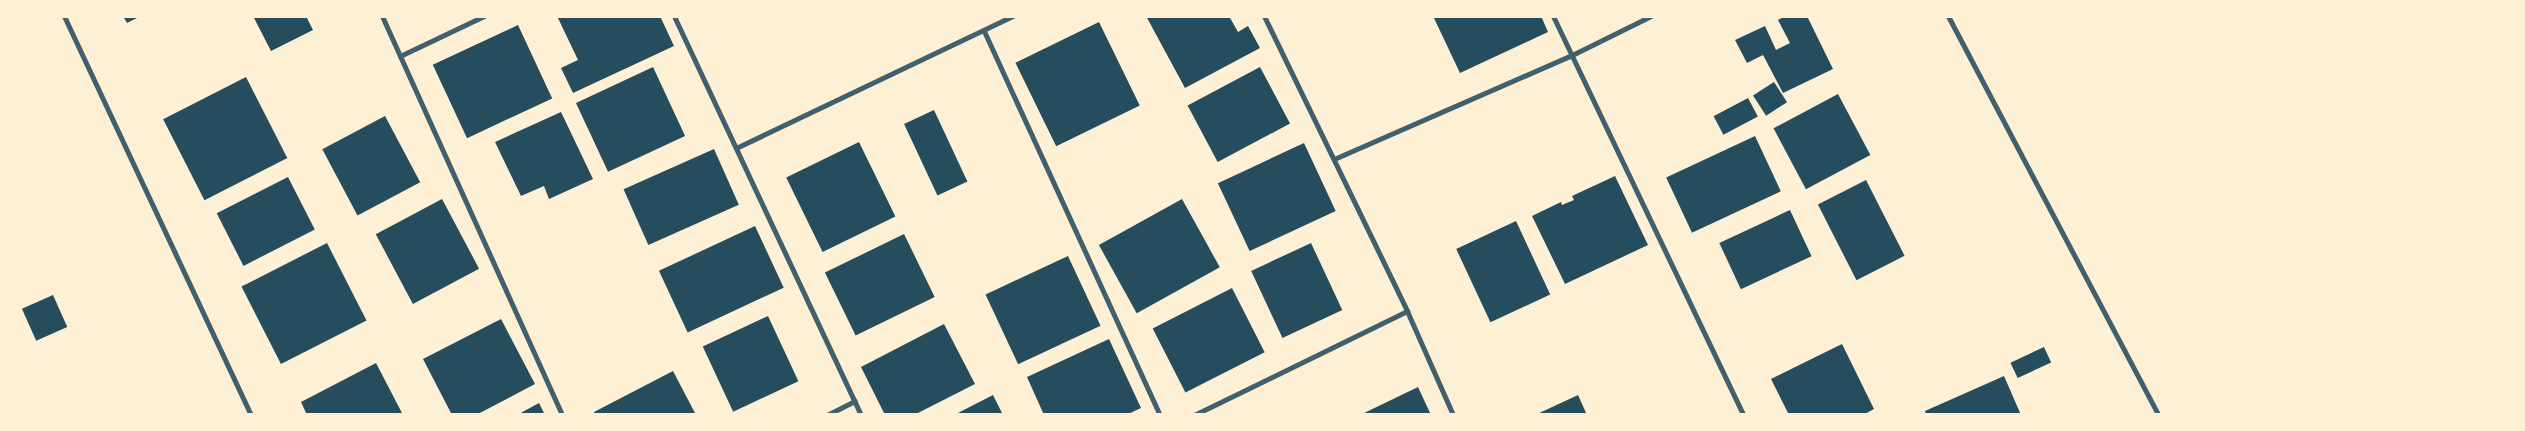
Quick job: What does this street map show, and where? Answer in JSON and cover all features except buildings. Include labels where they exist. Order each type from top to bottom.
[{"type":"street","points":[[64,16],[251,415]]},
{"type":"street","points":[[382,16],[562,415]]},
{"type":"street","points":[[400,56],[484,16]]},
{"type":"street","points":[[674,16],[861,415]]},
{"type":"street","points":[[736,148],[1013,16]]},
{"type":"street","points":[[1264,16],[1407,311],[1453,415]]},
{"type":"street","points":[[1553,16],[1744,415]]},
{"type":"street","points":[[1334,159],[1572,55],[1651,16]]},
{"type":"street","points":[[1948,16],[2158,415]]},
{"type":"street","points":[[984,31],[1160,415]]},
{"type":"street","points":[[1194,415],[1407,311]]},
{"type":"street","points":[[827,415],[855,402]]}]
